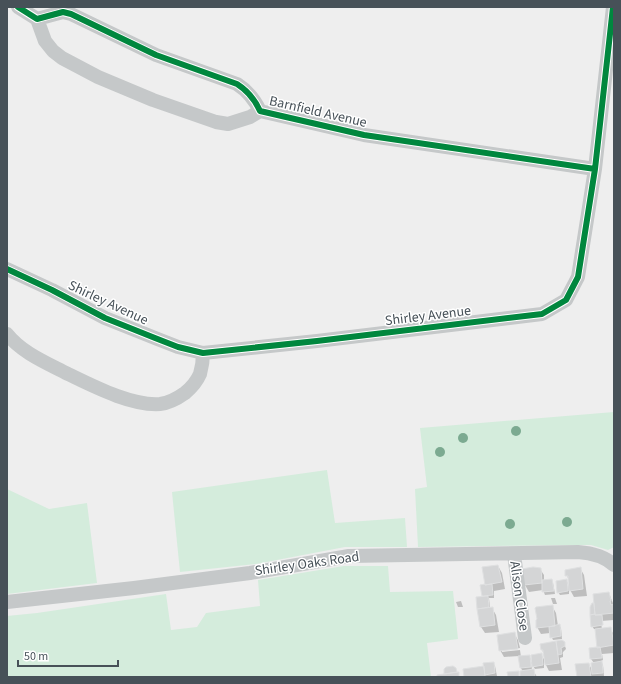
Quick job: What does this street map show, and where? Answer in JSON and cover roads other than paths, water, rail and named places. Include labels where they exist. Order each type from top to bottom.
[{"type":"street","points":[[18,7],[37,19]]},
{"type":"street","name":"Shirley Avenue","points":[[8,272],[105,318],[178,347],[203,353],[542,314],[566,300],[578,277],[595,169],[613,7]]},
{"type":"street","name":"Barnfield Avenue","points":[[260,111],[258,105],[246,90],[237,84],[156,55],[81,18],[62,12],[37,19],[45,41],[53,51],[62,58],[139,94],[216,122],[228,124],[250,118],[260,111],[364,135],[595,169]]},
{"type":"street","points":[[7,334],[20,347],[80,380],[124,398],[160,404],[176,399],[189,389],[200,375],[203,353]]},
{"type":"street","name":"Shirley Oaks Road","points":[[7,602],[250,573],[349,556],[586,553],[599,556],[611,563]]},
{"type":"street","name":"Alison Close","points":[[514,554],[525,638]]}]
